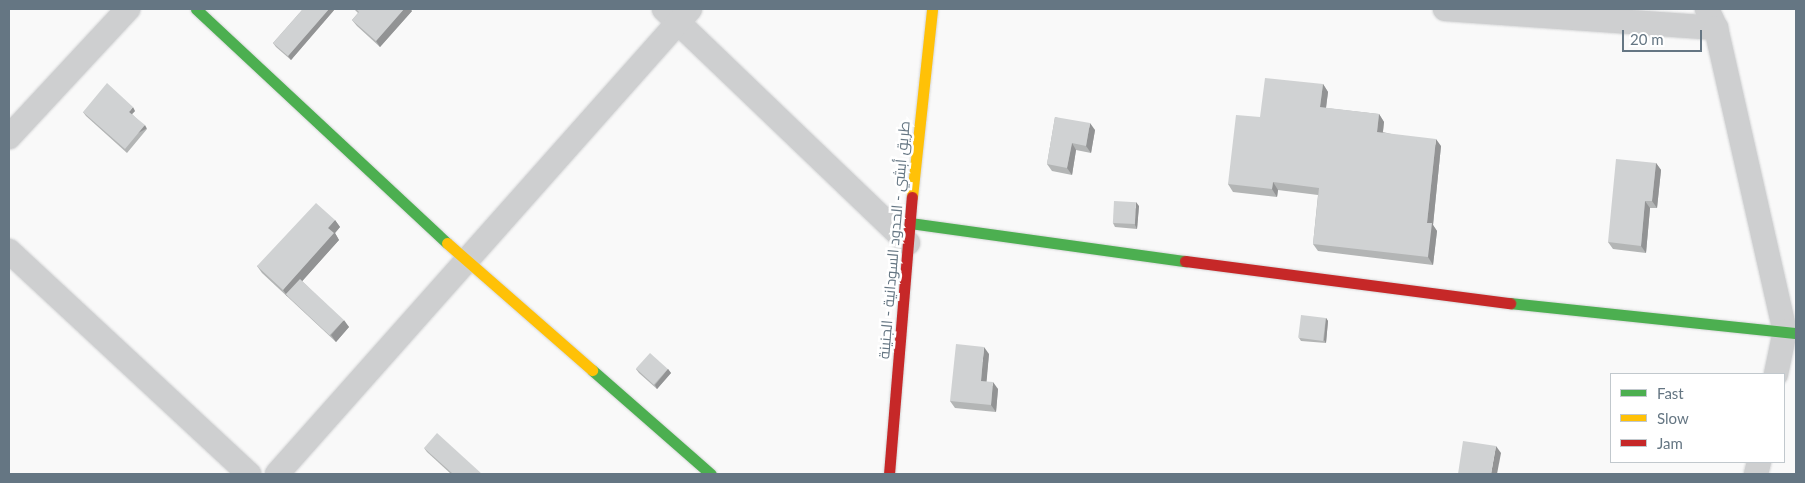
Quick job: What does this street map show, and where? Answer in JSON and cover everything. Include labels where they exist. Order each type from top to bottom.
[{"type":"main road","points":[[196,9],[467,261],[711,474]]},
{"type":"main road","name":"طريق أبشي - الحدود السودانية - الجنينة","points":[[889,474],[909,233],[932,9]]},
{"type":"main road","points":[[909,233],[1394,290],[1790,332]]},
{"type":"street","points":[[9,137],[128,9]]},
{"type":"street","points":[[1445,9],[1712,18],[1790,332],[1776,373]]},
{"type":"street","points":[[277,474],[467,261],[678,13],[909,233]]},
{"type":"street","points":[[9,251],[249,474]]},
{"type":"building","points":[[303,9],[329,9],[288,56],[273,43]]},
{"type":"building","points":[[356,9],[404,9],[376,41],[352,20],[359,12]]},
{"type":"building","points":[[1265,78],[1323,84],[1320,107],[1379,114],[1377,132],[1436,139],[1427,223],[1432,223],[1428,257],[1313,244],[1319,188],[1273,182],[1272,189],[1228,184],[1236,115],[1260,117]]},
{"type":"building","points":[[107,83],[133,107],[129,112],[145,125],[125,149],[83,112]]},
{"type":"building","points":[[1055,117],[1090,123],[1086,146],[1072,143],[1067,168],[1047,164]]},
{"type":"building","points":[[1616,159],[1656,163],[1652,201],[1645,201],[1641,246],[1608,242]]},
{"type":"building","points":[[1114,201],[1136,202],[1135,224],[1113,223]]},
{"type":"building","points":[[316,203],[335,220],[328,228],[334,233],[283,290],[257,266]]},
{"type":"building","points":[[300,279],[344,320],[330,335],[286,294]]},
{"type":"building","points":[[1301,315],[1326,318],[1323,341],[1298,338]]},
{"type":"building","points":[[956,344],[984,347],[981,381],[993,382],[991,405],[950,401]]},
{"type":"building","points":[[650,353],[668,369],[654,385],[636,369]]},
{"type":"building","points":[[437,433],[482,474],[453,474],[424,448]]},
{"type":"building","points":[[1463,441],[1496,446],[1491,474],[1458,474]]},
{"type":"traffic: fast","points":[[196,9],[447,243]]},
{"type":"traffic: fast","points":[[910,223],[1185,261]]},
{"type":"traffic: fast","points":[[1510,303],[1796,333]]},
{"type":"traffic: fast","points":[[592,370],[711,474]]},
{"type":"traffic: slow","points":[[912,197],[932,9]]},
{"type":"traffic: slow","points":[[447,243],[592,370]]},
{"type":"traffic: jam","points":[[889,474],[912,197]]},
{"type":"traffic: jam","points":[[1185,261],[1510,303]]}]
